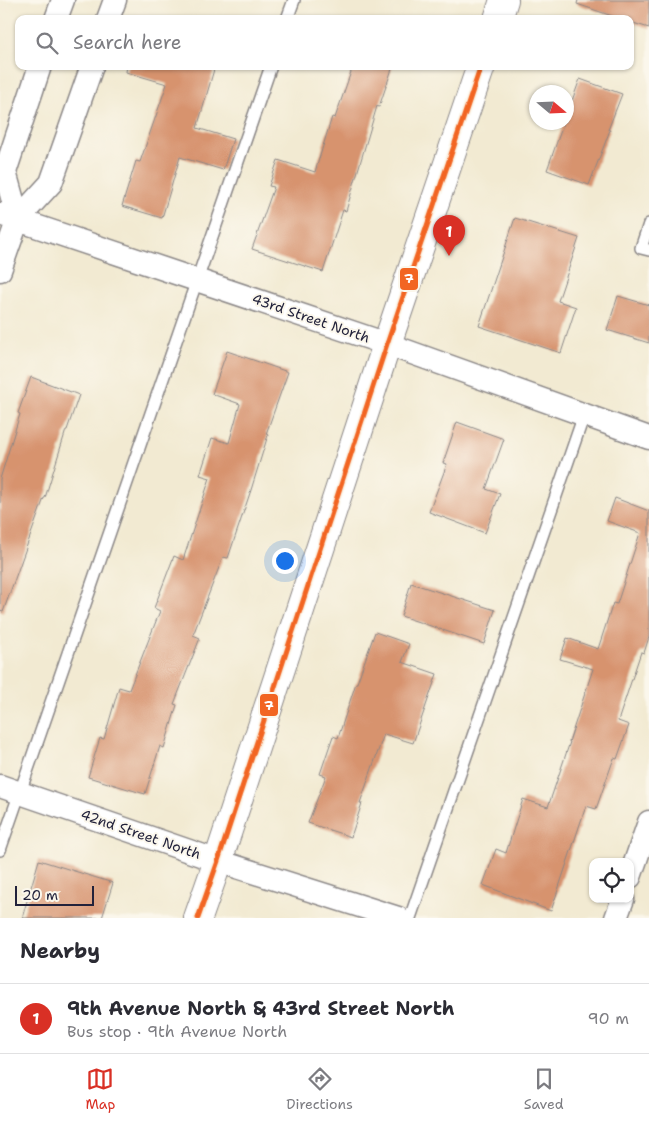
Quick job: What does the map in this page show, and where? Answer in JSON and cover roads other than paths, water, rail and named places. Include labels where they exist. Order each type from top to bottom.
[{"type":"street","points":[[57,15],[63,0]]},
{"type":"street","points":[[109,15],[115,0]]},
{"type":"street","points":[[499,15],[504,0]]},
{"type":"street","points":[[0,270],[9,217],[5,172],[39,70]]},
{"type":"street","points":[[9,217],[51,184],[91,70]]},
{"type":"street","points":[[198,918],[387,344],[480,70]]},
{"type":"street","name":"43rd Street North","points":[[9,217],[387,344],[649,438]]},
{"type":"street","name":"42nd Street North","points":[[10,789],[218,861],[398,918]]},
{"type":"street","points":[[634,865],[649,822]]},
{"type":"street","points":[[616,918],[621,903]]},
{"type":"lane","points":[[288,15],[294,0]]},
{"type":"lane","points":[[0,850],[10,789],[196,280],[270,70]]},
{"type":"lane","points":[[649,224],[641,248],[649,250]]},
{"type":"lane","points":[[410,918],[584,415]]},
{"type":"place","name":"9th Avenue North & 43rd Street North","points":[[449,256]]}]
